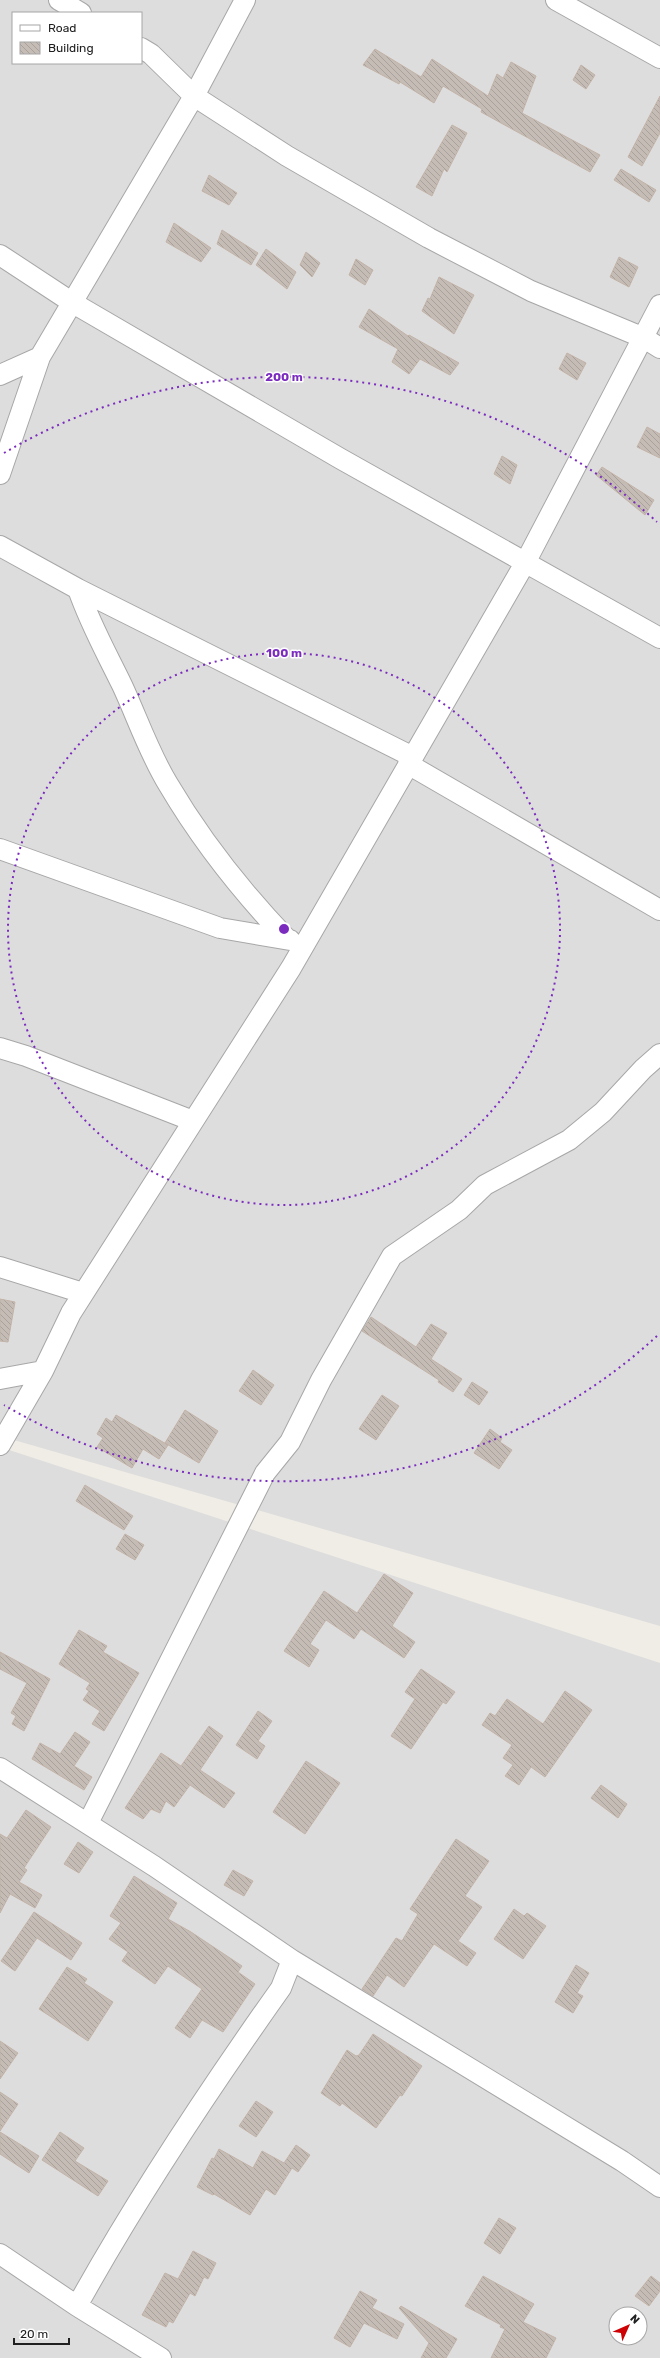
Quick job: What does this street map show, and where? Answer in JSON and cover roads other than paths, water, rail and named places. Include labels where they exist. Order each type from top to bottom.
[{"type":"street","points":[[59,0],[79,12]]},
{"type":"street","points":[[0,474],[40,357],[194,96],[245,0]]},
{"type":"street","points":[[556,0],[660,58]]},
{"type":"street","points":[[142,49],[151,54],[194,96],[287,156],[429,238],[531,291],[652,343]]},
{"type":"street","points":[[0,255],[73,303],[525,563],[660,638]]},
{"type":"street","points":[[0,1445],[43,1371],[71,1313],[83,1292],[193,1121],[296,941],[411,760],[652,343],[660,305]]},
{"type":"street","points":[[0,375],[40,357]]},
{"type":"street","points":[[0,546],[78,589],[411,760],[660,910]]},
{"type":"street","points":[[78,589],[90,624],[122,684],[167,782],[198,832],[234,880],[296,941]]},
{"type":"street","points":[[0,849],[220,928],[296,941]]},
{"type":"street","points":[[0,1048],[26,1056],[193,1121]]},
{"type":"street","points":[[88,1823],[265,1473],[290,1442],[321,1380],[392,1256],[459,1210],[485,1185],[569,1140],[603,1112],[660,1054]]},
{"type":"street","points":[[0,1267],[83,1292]]},
{"type":"street","points":[[0,1380],[43,1371]]},
{"type":"street","points":[[0,1768],[88,1823],[292,1960],[622,2161],[660,2187]]},
{"type":"street","points":[[77,2306],[119,2230],[175,2144],[281,1988],[292,1960]]},
{"type":"street","points":[[0,2254],[77,2306],[161,2358]]}]
